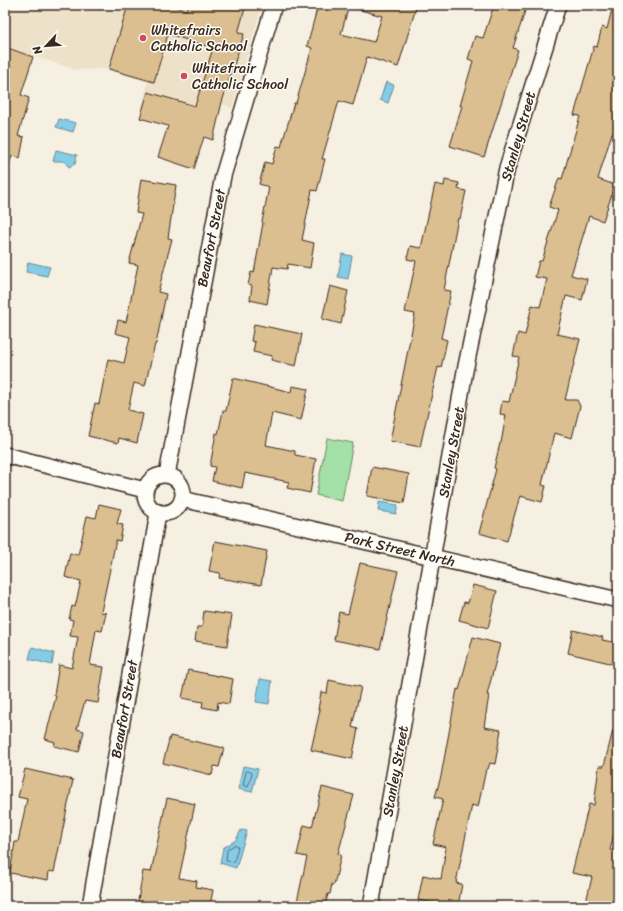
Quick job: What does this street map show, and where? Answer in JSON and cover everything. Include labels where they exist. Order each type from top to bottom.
[{"type":"street","name":"Beaufort Street","points":[[167,475],[222,183],[274,5]]},
{"type":"street","name":"Stanley Street","points":[[371,906],[466,371],[507,168],[558,5]]},
{"type":"street","points":[[5,455],[145,490]]},
{"type":"street","points":[[167,475],[174,478],[181,485],[182,500],[174,511],[158,513],[149,507],[144,498],[145,490],[147,484],[153,478],[167,475]]},
{"type":"street","name":"Park Street North","points":[[182,500],[432,556],[618,600]]},
{"type":"street","name":"Beaufort Street","points":[[90,906],[158,513]]},
{"type":"shaded area","name":"Whitefrair Catholic School","points":[[5,5],[262,5],[232,108],[222,104],[213,140],[140,118],[148,82],[103,69],[76,70],[5,47]]},
{"type":"green space","points":[[327,438],[353,443],[342,501],[316,495]]},
{"type":"water","points":[[386,82],[394,85],[388,103],[380,100]]},
{"type":"water","points":[[59,119],[76,123],[73,132],[56,127]]},
{"type":"water","points":[[56,150],[77,155],[75,164],[69,167],[63,161],[53,161]]},
{"type":"water","points":[[342,254],[352,256],[348,279],[338,277]]},
{"type":"water","points":[[28,262],[50,267],[47,276],[26,272]]},
{"type":"water","points":[[379,502],[398,505],[396,514],[378,511]]},
{"type":"water","points":[[32,647],[54,653],[52,665],[29,659]]},
{"type":"water","points":[[260,679],[272,681],[269,704],[256,702]]},
{"type":"water","points":[[243,766],[258,769],[252,792],[238,789]]},
{"type":"water","points":[[241,830],[247,831],[236,868],[220,863],[223,848],[236,840]]},
{"type":"building","points":[[128,5],[169,5],[187,10],[188,5],[246,5],[238,33],[244,34],[222,102],[213,140],[204,137],[194,169],[158,157],[168,126],[140,118],[148,92],[195,106],[213,48],[168,34],[154,82],[109,69]]},
{"type":"building","points":[[318,5],[349,5],[341,34],[374,42],[382,16],[357,9],[357,5],[405,5],[416,8],[398,67],[367,57],[353,105],[339,101],[322,159],[325,159],[317,191],[312,190],[302,240],[314,243],[310,268],[288,264],[287,269],[273,267],[267,304],[250,300],[252,286],[248,285],[251,272],[254,273],[269,187],[259,184],[265,162],[272,164],[277,146],[281,147],[294,103],[296,103],[312,48],[307,46]]},
{"type":"building","points":[[494,5],[527,5],[513,48],[518,50],[484,157],[450,146],[473,61],[468,59],[475,36],[483,38]]},
{"type":"building","points":[[613,5],[618,5],[618,134],[612,133],[598,179],[615,185],[603,221],[589,216],[571,275],[587,279],[582,300],[566,296],[557,334],[580,339],[565,400],[577,400],[580,406],[572,438],[554,433],[542,485],[546,486],[542,502],[520,496],[507,541],[479,533],[496,469],[494,468],[501,443],[506,415],[500,414],[502,401],[509,402],[519,357],[513,356],[518,333],[525,335],[532,305],[540,307],[547,279],[535,277],[539,261],[542,261],[558,210],[549,207],[559,178],[562,179],[580,116],[574,115],[594,46],[597,47],[602,27],[607,29]]},
{"type":"building","points":[[5,47],[33,57],[21,95],[29,98],[18,136],[24,137],[20,158],[12,156],[8,168],[5,167]]},
{"type":"building","points":[[141,179],[176,185],[168,238],[172,239],[158,292],[166,294],[156,344],[145,386],[134,383],[128,410],[143,414],[137,443],[119,438],[118,443],[88,436],[95,403],[99,404],[108,359],[124,363],[130,337],[115,333],[118,320],[126,322],[138,265],[129,263],[142,214],[136,213]]},
{"type":"building","points":[[445,180],[459,183],[458,189],[466,191],[460,219],[458,218],[444,290],[451,291],[441,338],[447,340],[441,368],[438,367],[420,447],[390,441],[415,314],[405,312],[416,261],[407,259],[410,246],[421,248],[435,184],[444,186]]},
{"type":"building","points":[[330,286],[348,291],[341,324],[322,319]]},
{"type":"building","points":[[254,324],[302,334],[296,366],[271,360],[272,356],[253,352],[255,342],[251,341]]},
{"type":"building","points":[[233,378],[291,392],[292,386],[308,389],[301,420],[272,413],[266,445],[295,451],[295,455],[316,459],[310,493],[287,488],[289,482],[245,473],[242,488],[212,481],[215,467],[210,466],[216,433],[218,434],[223,411],[226,411]]},
{"type":"building","points":[[372,467],[409,474],[404,503],[367,496]]},
{"type":"building","points":[[99,504],[121,509],[117,524],[123,525],[120,541],[116,540],[101,612],[106,613],[102,631],[96,630],[90,665],[104,667],[98,703],[85,701],[77,729],[84,731],[79,752],[54,746],[55,742],[45,739],[56,696],[54,695],[59,665],[72,668],[78,637],[70,636],[73,620],[69,619],[72,606],[75,607],[81,581],[65,577],[70,553],[78,555],[87,516],[96,518]]},
{"type":"building","points":[[215,541],[267,551],[261,585],[219,578],[220,573],[209,571]]},
{"type":"building","points":[[360,563],[398,571],[380,649],[334,640],[339,612],[348,614]]},
{"type":"building","points":[[473,585],[497,591],[488,628],[459,620],[464,602],[468,603]]},
{"type":"building","points":[[204,611],[232,615],[227,646],[195,641],[197,627],[202,627]]},
{"type":"building","points":[[573,630],[603,637],[602,640],[618,643],[618,665],[568,653]]},
{"type":"building","points":[[473,637],[500,644],[487,695],[489,695],[484,727],[501,730],[495,764],[490,763],[488,769],[486,769],[478,807],[472,805],[456,883],[462,884],[458,906],[448,906],[418,900],[423,875],[441,879],[446,847],[433,844],[443,799],[435,797],[441,776],[457,689],[459,690]]},
{"type":"building","points":[[188,670],[233,679],[229,704],[218,702],[217,710],[202,707],[203,702],[182,698]]},
{"type":"building","points":[[329,680],[361,687],[352,727],[358,729],[352,759],[311,750],[320,710],[318,710],[321,692],[327,693]]},
{"type":"building","points":[[613,730],[618,731],[618,818],[610,850],[618,851],[618,906],[585,906],[592,877],[572,873],[589,804],[594,805],[599,766],[604,766]]},
{"type":"building","points":[[170,736],[224,748],[219,767],[214,766],[212,775],[163,763]]},
{"type":"building","points":[[25,769],[73,780],[54,872],[49,871],[48,880],[10,873],[15,842],[18,842],[27,799],[18,797]]},
{"type":"building","points":[[322,787],[354,795],[338,854],[341,855],[334,885],[332,884],[325,906],[296,906],[307,857],[297,855],[304,825],[312,827]]},
{"type":"building","points":[[167,798],[195,804],[179,878],[197,881],[196,887],[213,890],[210,906],[137,906],[143,871],[151,872]]},
{"type":"place","name":"Whitefrairs Catholic School","points":[[143,38]]},
{"type":"place","name":"Whitefrair Catholic School","points":[[184,76]]}]
